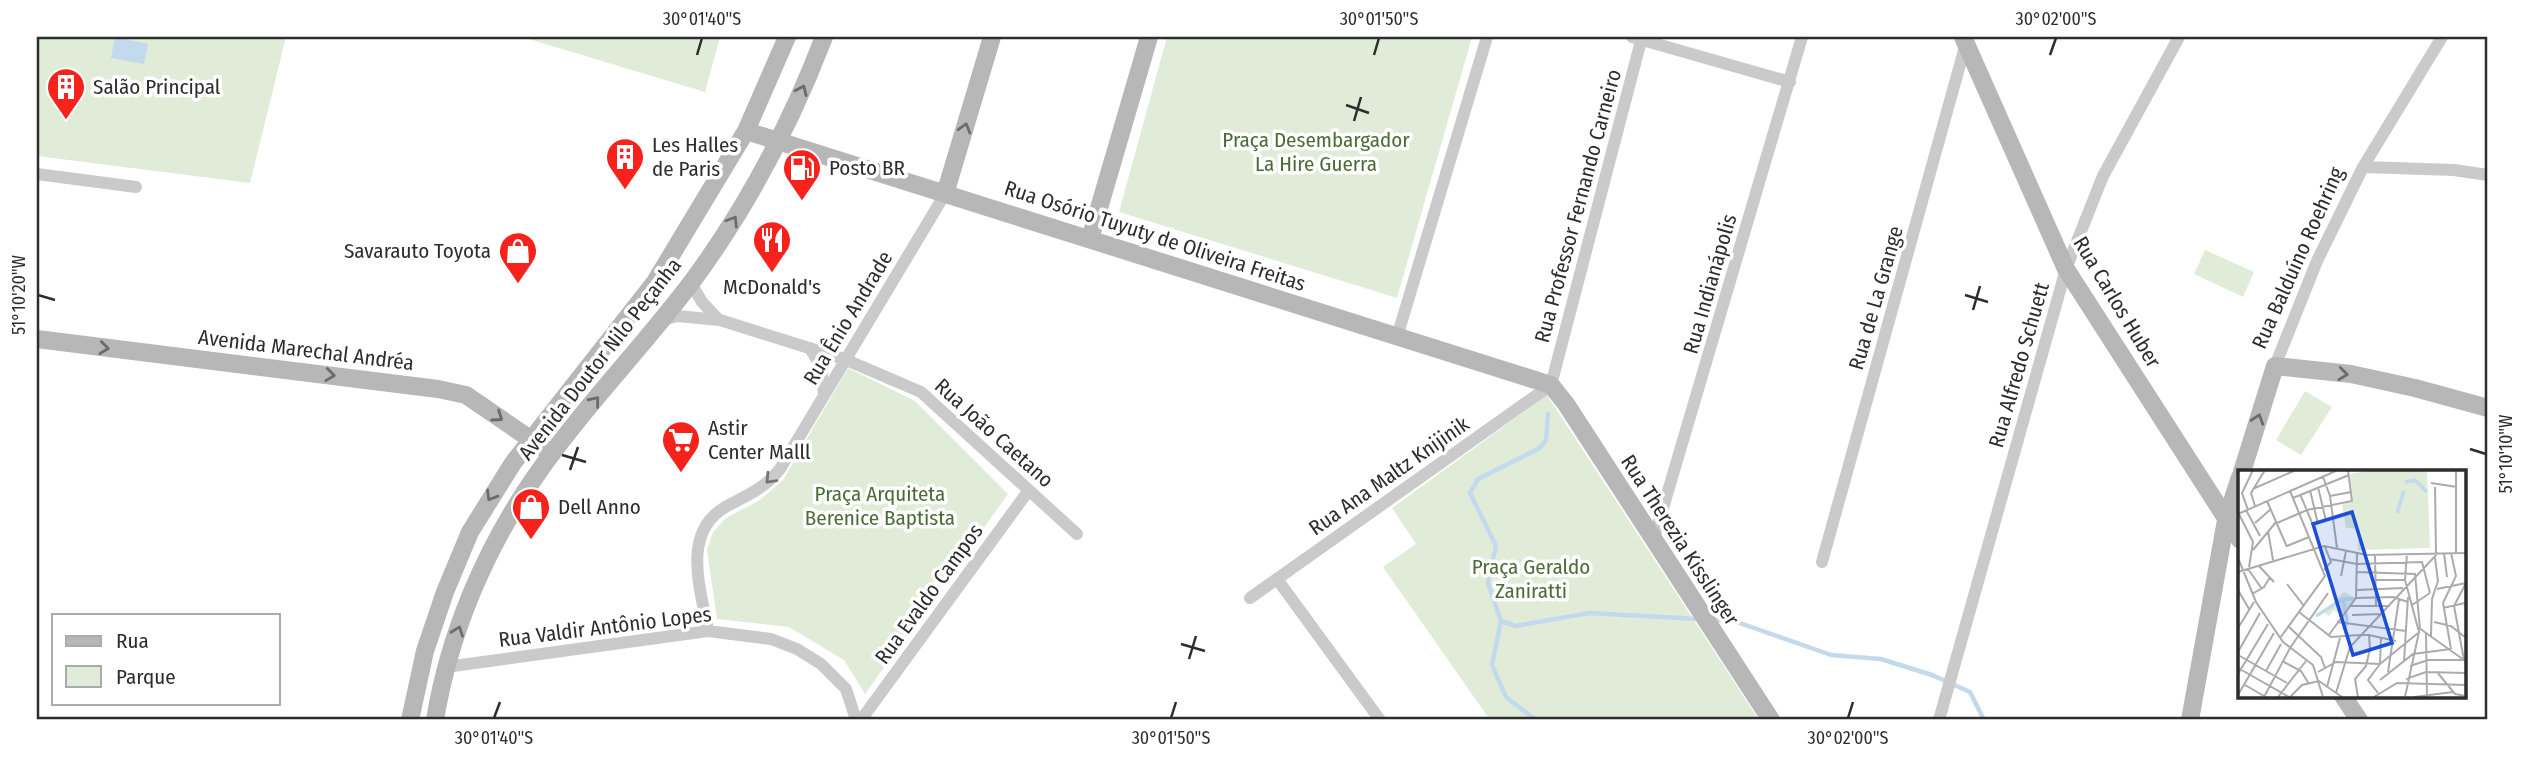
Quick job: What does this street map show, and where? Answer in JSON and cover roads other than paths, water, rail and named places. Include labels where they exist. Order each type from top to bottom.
[{"type":"main road","name":"Avenida Doutor Nilo Peçanha","points":[[410,720],[425,652],[445,592],[470,532],[499,483],[530,440],[655,282],[746,131],[787,37]]},
{"type":"main road","name":"Avenida Doutor Nilo Peçanha","points":[[435,720],[446,667],[468,602],[495,542],[552,454],[691,283],[735,218],[776,142],[824,37]]},
{"type":"main road","points":[[945,194],[992,37]]},
{"type":"main road","points":[[1090,239],[1149,37]]},
{"type":"main road","name":"Rua Carlos Huber","points":[[1965,40],[2066,269],[2238,537]]},
{"type":"main road","name":"Rua Osório Tuyuty de Oliveira Freitas","points":[[746,131],[1551,385]]},
{"type":"main road","name":"Avenida Marechal Andréa","points":[[37,340],[438,389],[466,395],[552,454]]},
{"type":"main road","points":[[2275,366],[2351,374],[2488,408]]},
{"type":"main road","name":"Rua Balduíno Roehring","points":[[2243,470],[2275,366]]},
{"type":"main road","name":"Rua Therezia Kisslinger","points":[[1551,385],[1566,404],[1653,542],[1771,720]]},
{"type":"main road","points":[[2190,720],[2226,520],[2238,483]]},
{"type":"main road","points":[[2344,698],[2360,720]]},
{"type":"street","points":[[1397,337],[1487,37]]},
{"type":"street","name":"Rua Indianápolis","points":[[1653,542],[1802,37]]},
{"type":"street","name":"Rua Alfredo Schuett","points":[[1938,720],[2066,269],[2103,176],[2179,37]]},
{"type":"street","name":"Rua Balduíno Roehring","points":[[2275,366],[2317,261],[2363,167],[2442,37]]},
{"type":"street","points":[[1639,38],[1790,82]]},
{"type":"street","name":"Rua Professor Fernando Carneiro","points":[[1551,385],[1639,38]]},
{"type":"street","name":"Rua de La Grange","points":[[1822,562],[1965,40]]},
{"type":"street","points":[[2363,167],[2454,170],[2488,176]]},
{"type":"street","points":[[37,174],[136,187]]},
{"type":"street","name":"Rua Ênio Andrade","points":[[708,631],[696,557],[703,531],[717,512],[753,494],[771,480],[945,194]]},
{"type":"street","points":[[691,283],[702,302],[720,320]]},
{"type":"street","name":"Rua João Caetano","points":[[659,322],[677,316],[720,320],[844,359],[921,392],[1077,534]]},
{"type":"street","points":[[810,348],[821,367],[824,394]]},
{"type":"street","name":"Rua Ana Maltz Knijinik","points":[[1250,598],[1551,385]]},
{"type":"street","name":"Rua Evaldo Campos","points":[[861,720],[1029,490]]},
{"type":"street","points":[[1277,579],[1380,720]]},
{"type":"street","name":"Rua Valdir Antônio Lopes","points":[[446,667],[708,631],[771,639],[797,649],[821,664],[846,689],[856,720]]},
{"type":"water","points":[[115,37],[148,44],[144,64],[111,58]]},
{"type":"waterway","points":[[1548,414],[1546,440],[1540,448],[1478,479],[1470,493],[1496,546],[1488,583],[1501,621],[1516,626],[1589,613],[1698,619]]},
{"type":"waterway","points":[[1714,620],[1734,621],[1831,655],[1881,659],[1932,675],[1970,692],[1984,720]]},
{"type":"waterway","points":[[1501,621],[1492,665],[1506,697],[1536,720]]},
{"type":"place","name":"Salão Principal","points":[[66,121]]},
{"type":"place","name":"Les Halles de Paris","points":[[625,191]]},
{"type":"place","name":"Posto BR","points":[[802,202]]},
{"type":"place","name":"McDonald's","points":[[772,274]]},
{"type":"place","name":"Savarauto Toyota","points":[[518,285]]},
{"type":"place","name":"Astir Center Malll","points":[[681,474]]},
{"type":"place","name":"Dell Anno","points":[[531,541]]},
{"type":"park label","name":"Praça Desembargador La Hire Guerra","points":[[1316,152]]},
{"type":"park label","name":"Praça Arquiteta Berenice Baptista","points":[[880,506]]},
{"type":"park label","name":"Praça Geraldo Zaniratti","points":[[1531,579]]}]
